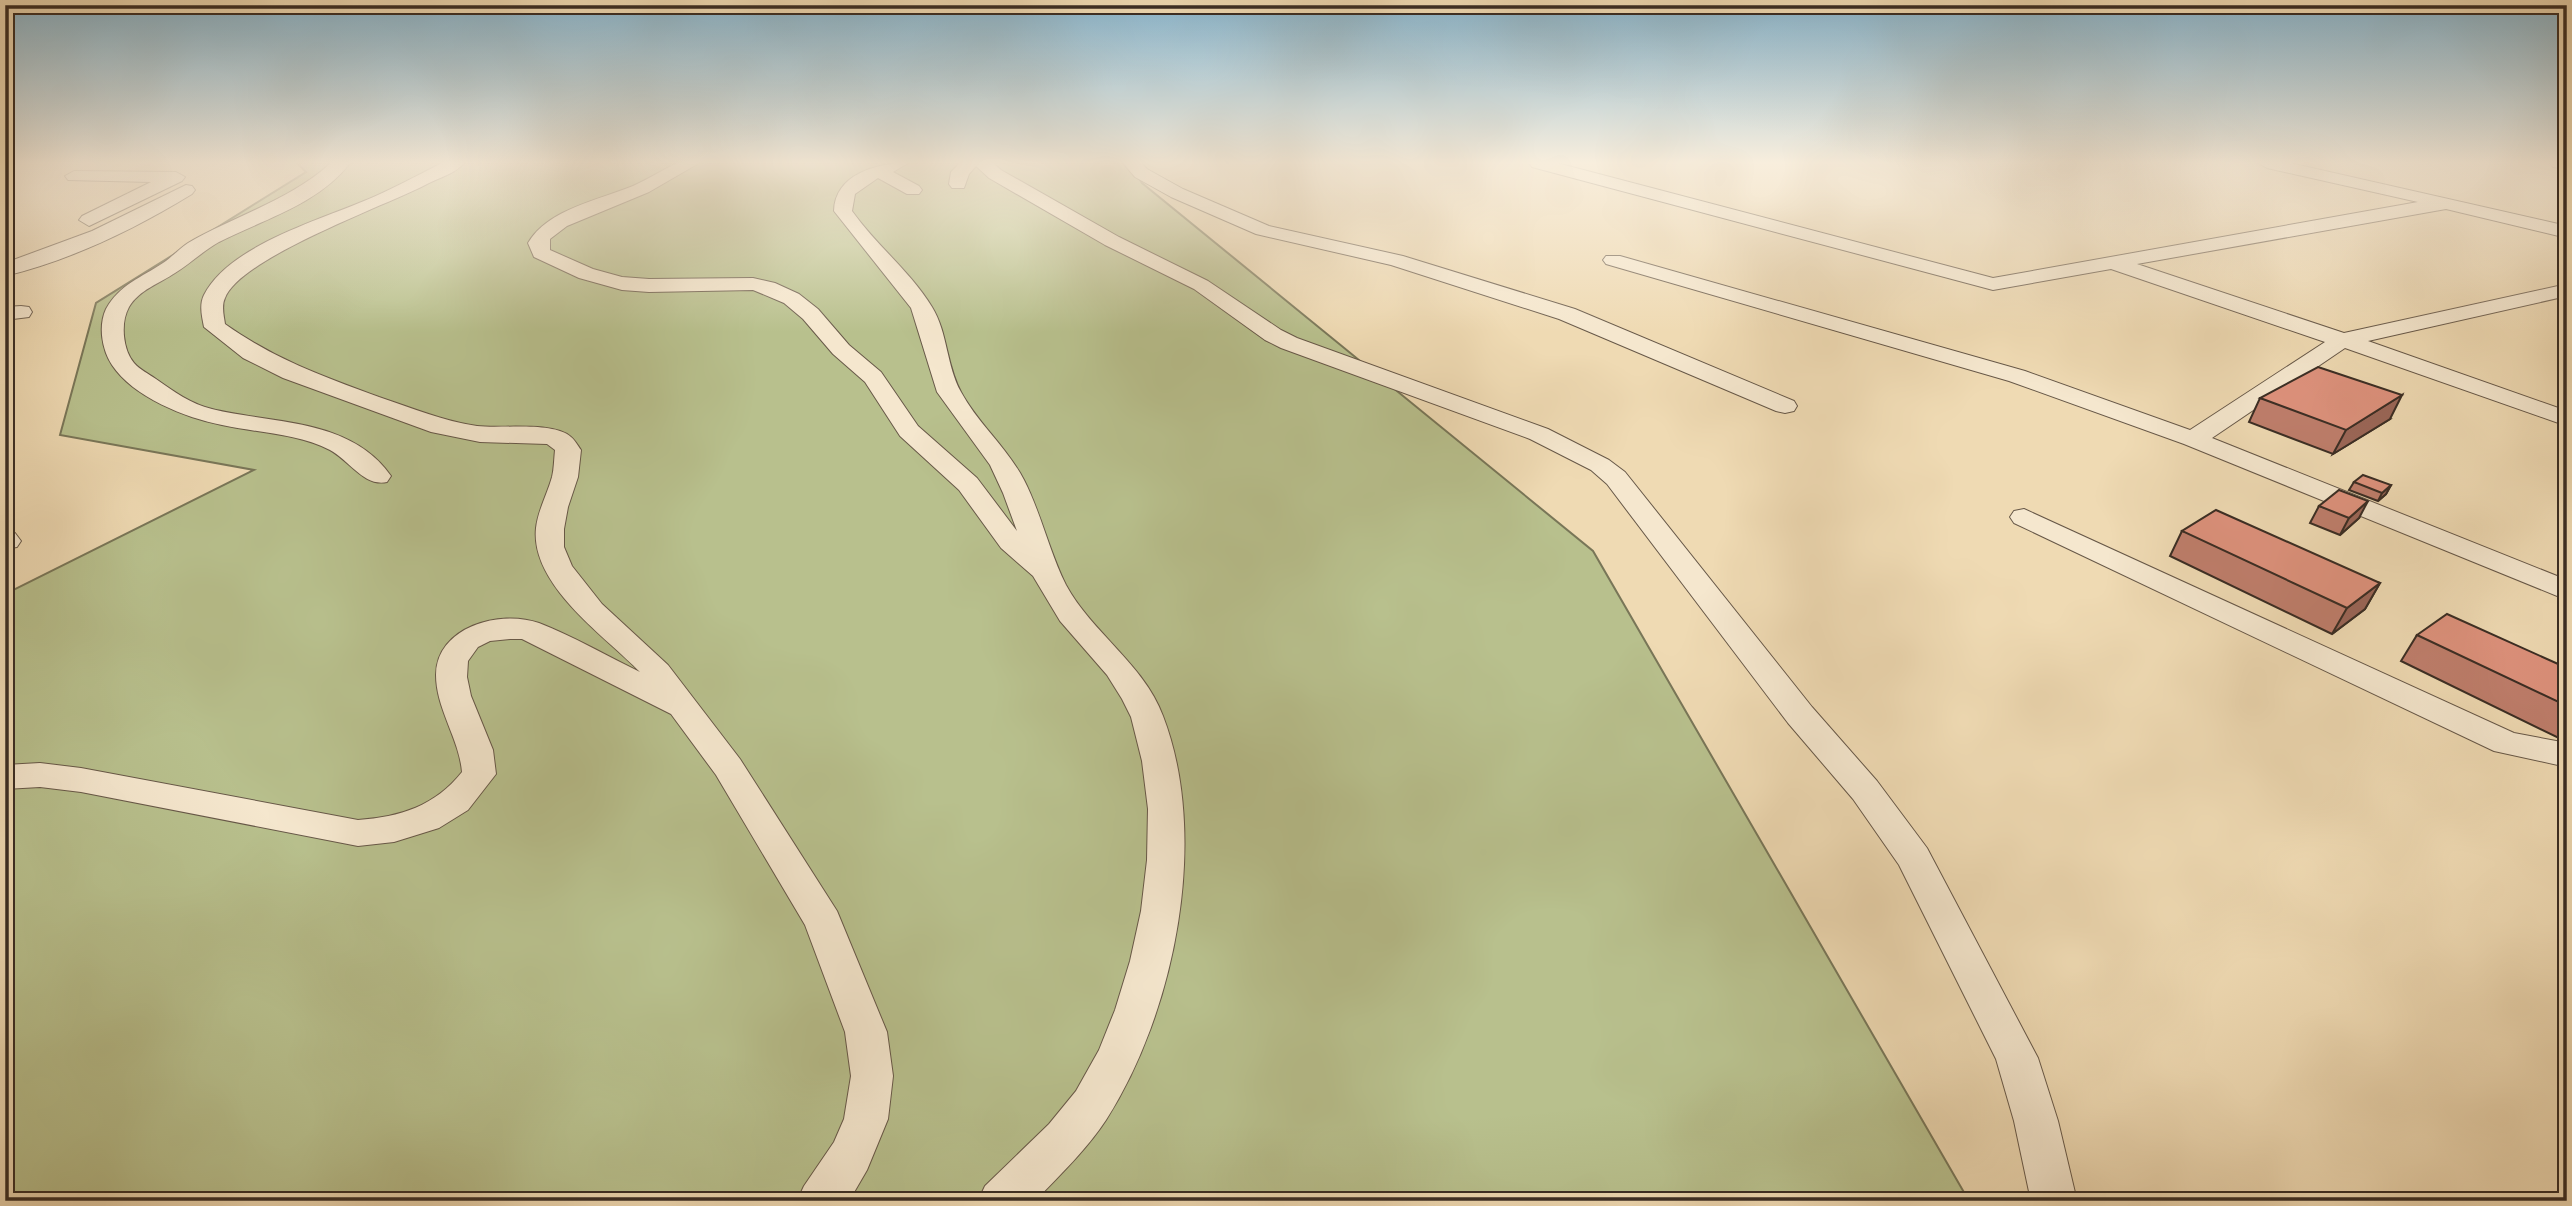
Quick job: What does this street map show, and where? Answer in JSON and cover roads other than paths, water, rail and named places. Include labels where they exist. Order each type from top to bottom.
[{"type":"street","points":[[67,228],[89,219]]},
{"type":"street","points":[[5,270],[65,250],[132,219]]},
{"type":"street","points":[[253,219],[193,249],[131,292],[118,307],[113,319],[114,341],[119,359],[130,372],[177,403],[205,414],[323,437],[353,452],[378,476]]},
{"type":"street","points":[[336,219],[299,235],[232,276],[215,296],[212,309],[215,327],[251,353],[291,373],[440,427],[480,434],[532,434],[552,437],[562,442],[568,450],[569,461],[550,528],[550,547],[558,565],[570,586],[591,610],[639,653],[729,767],[823,922],[866,1032],[872,1076],[866,1119],[851,1155],[820,1201]]},
{"type":"street","points":[[572,219],[550,229],[538,243],[541,253],[559,263],[615,282],[650,286],[753,284],[768,286],[799,302],[818,320],[837,346],[871,375],[890,399],[901,421],[921,443],[966,482],[986,504],[1002,530],[1046,574]]},
{"type":"street","points":[[850,219],[910,289],[923,310],[931,329],[943,381],[1010,478],[1046,574],[1060,600],[1132,683],[1147,719],[1164,803],[1167,868],[1154,946],[1131,1028],[1097,1098],[1057,1146],[1001,1201]]},
{"type":"street","points":[[1075,219],[1201,285],[1273,335],[1322,356],[1465,405],[1538,434],[1600,465],[1616,478],[1800,715],[1866,790],[1914,858],[2017,1058],[2036,1121],[2054,1201]]},
{"type":"street","points":[[1239,219],[1263,230],[1396,260],[1567,314],[1785,406]]},
{"type":"street","points":[[1750,219],[1993,284],[2355,219]]},
{"type":"street","points":[[2514,219],[2567,232]]},
{"type":"street","points":[[1613,260],[2017,376],[2193,439],[2567,591]]},
{"type":"street","points":[[2112,263],[2567,419]]},
{"type":"street","points":[[2193,439],[2343,340],[2567,290]]},
{"type":"street","points":[[2024,517],[2506,743],[2567,755]]},
{"type":"street","points":[[5,777],[40,775],[81,780],[358,833],[387,833],[417,824],[445,810],[467,791],[479,774],[475,747],[454,694],[450,669],[454,653],[464,641],[482,632],[504,628],[528,630],[619,678],[681,706]]}]
